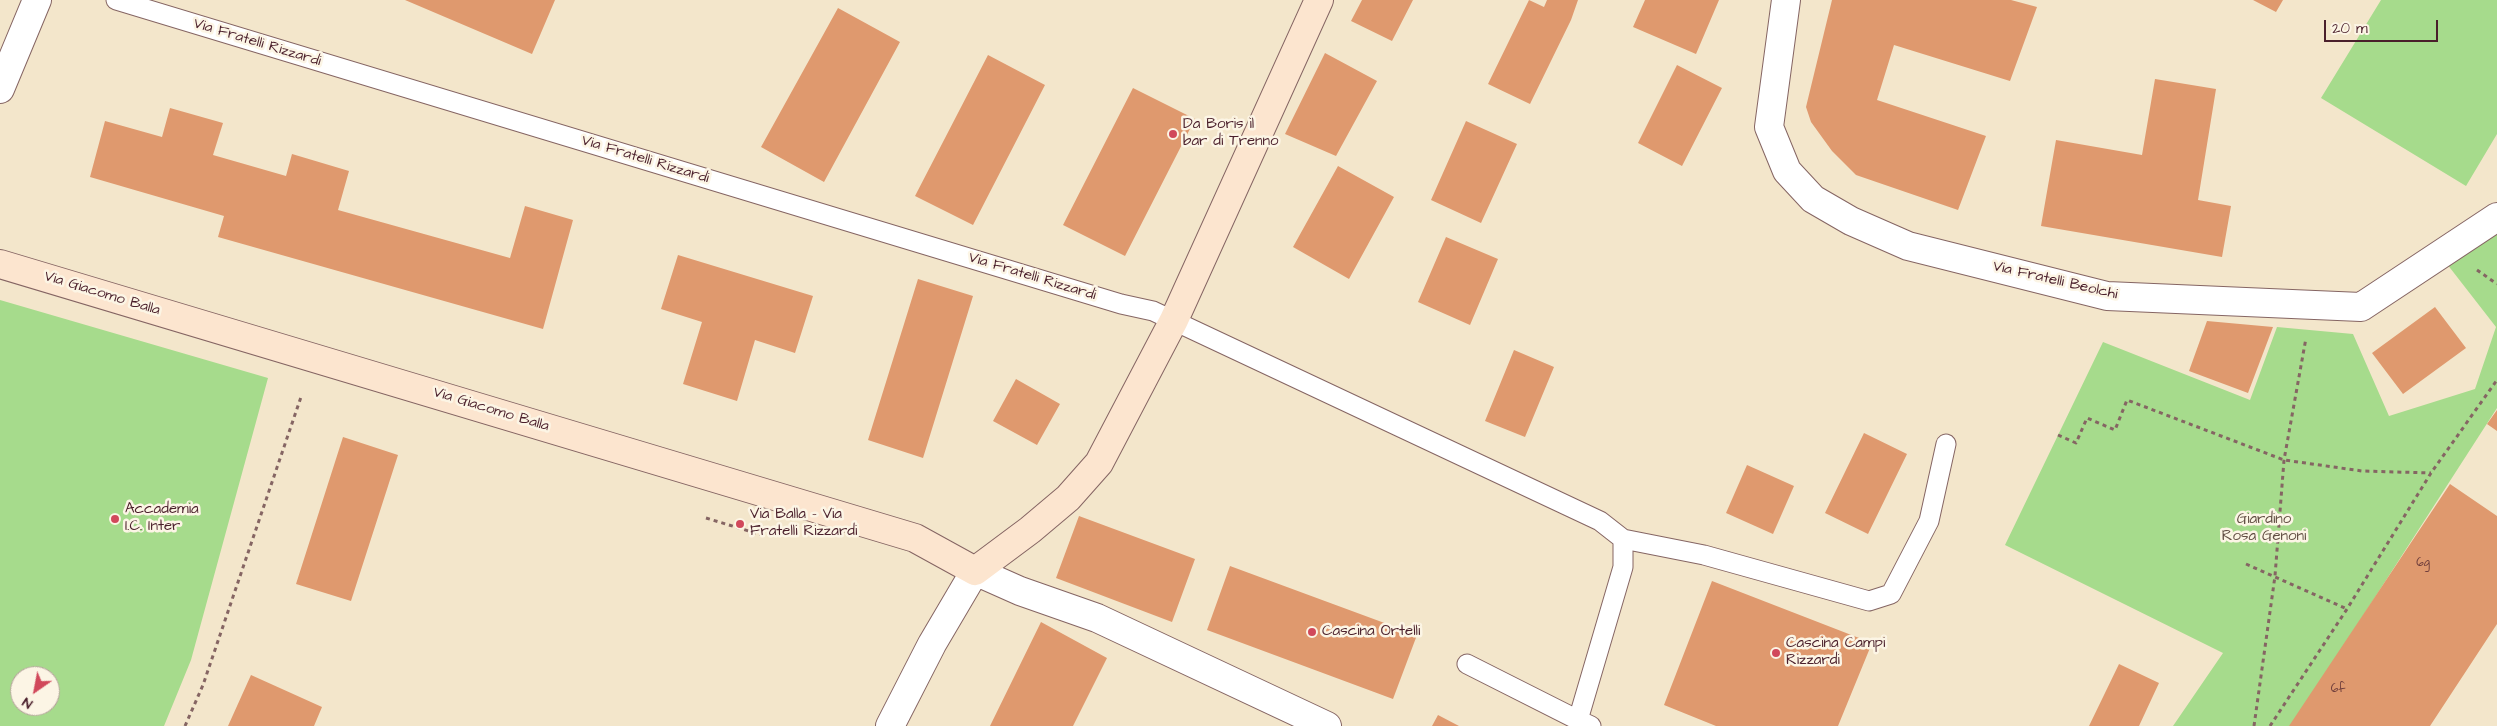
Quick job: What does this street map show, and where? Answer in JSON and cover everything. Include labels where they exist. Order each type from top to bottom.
[{"type":"street","points":[[0,89],[37,0]]},
{"type":"street","points":[[890,726],[932,644],[975,571],[1030,530],[1068,498],[1100,463],[1174,320],[1319,0]]},
{"type":"street","name":"Via Fratelli Beolchi","points":[[1786,0],[1769,127],[1787,171],[1813,199],[1851,221],[1908,246],[2106,296],[2361,307],[2497,217]]},
{"type":"street","name":"Via Giacomo Balla","points":[[0,264],[915,538],[975,571]]},
{"type":"street","points":[[975,571],[1020,591],[1097,618],[1327,726]]},
{"type":"lane","name":"Via Fratelli Rizzardi","points":[[116,0],[1120,304],[1153,311],[1600,521],[1623,539]]},
{"type":"lane","points":[[1468,664],[1585,723],[1623,567],[1623,539],[1704,554],[1869,600],[1891,594],[1930,520],[1946,444]]},
{"type":"path","points":[[2254,726],[2275,576],[2284,460],[2312,304]]},
{"type":"path","points":[[2270,726],[2347,609],[2431,473],[2497,380]]},
{"type":"path","points":[[185,726],[203,685],[301,397]]},
{"type":"path","points":[[2058,435],[2076,443],[2087,418],[2115,430],[2127,400],[2284,460],[2362,471],[2431,473]]},
{"type":"path","points":[[706,518],[765,536]]},
{"type":"path","points":[[2246,564],[2347,609]]},
{"type":"green space","points":[[2381,0],[2497,0],[2497,134],[2466,186],[2321,98]]},
{"type":"green space","name":"Giardino Rosa Genoni","points":[[2497,234],[2497,408],[2292,726],[2173,726],[2223,653],[2005,545],[2103,342],[2250,400],[2277,327],[2353,334],[2389,416],[2475,389],[2496,327],[2447,264]]},
{"type":"green space","name":"Accademia I.C. Inter","points":[[0,300],[268,378],[191,660],[164,726],[0,726]]},
{"type":"building","points":[[405,0],[555,0],[532,54]]},
{"type":"building","points":[[1362,0],[1413,0],[1392,41],[1351,21]]},
{"type":"building","points":[[1529,0],[1544,7],[1547,0],[1578,0],[1571,20],[1530,104],[1488,84]]},
{"type":"building","points":[[1645,0],[1719,0],[1696,54],[1633,27]]},
{"type":"building","points":[[1832,0],[2011,0],[2037,7],[2010,81],[1894,45],[1877,100],[1986,136],[1958,210],[1856,175],[1832,151],[1811,122],[1806,107]]},
{"type":"building","points":[[2253,0],[2283,0],[2276,12]]},
{"type":"building","points":[[838,8],[900,42],[824,182],[761,147]]},
{"type":"building","points":[[1325,53],[1377,81],[1336,156],[1285,134]]},
{"type":"building","points":[[988,55],[1045,85],[973,225],[915,196]]},
{"type":"building","points":[[1677,65],[1722,88],[1682,166],[1638,143]]},
{"type":"building","points":[[2155,79],[2216,89],[2198,200],[2231,206],[2222,257],[2041,226],[2056,140],[2142,155]]},
{"type":"building","points":[[1133,88],[1195,119],[1125,256],[1063,225]]},
{"type":"building","points":[[170,108],[223,123],[213,155],[286,176],[292,154],[349,171],[338,210],[510,258],[525,206],[573,220],[543,329],[218,237],[224,216],[90,177],[105,121],[162,137]]},
{"type":"building","points":[[1466,121],[1517,144],[1481,223],[1431,200]]},
{"type":"building","points":[[1338,166],[1394,197],[1349,279],[1293,247]]},
{"type":"building","points":[[1446,237],[1498,259],[1470,325],[1418,302]]},
{"type":"building","points":[[678,255],[813,296],[795,353],[755,340],[737,401],[683,384],[702,322],[661,309]]},
{"type":"building","points":[[918,279],[973,296],[923,458],[868,440]]},
{"type":"building","points":[[2435,307],[2466,348],[2403,394],[2372,353]]},
{"type":"building","points":[[2207,321],[2273,327],[2248,393],[2189,371]]},
{"type":"building","points":[[1514,350],[1554,367],[1525,437],[1485,421]]},
{"type":"building","points":[[1016,379],[1060,404],[1037,445],[993,421]]},
{"type":"building","points":[[2497,410],[2497,431],[2487,424]]},
{"type":"building","points":[[1864,433],[1907,454],[1868,534],[1825,513]]},
{"type":"building","points":[[343,437],[398,455],[351,601],[296,584]]},
{"type":"building","points":[[1747,465],[1794,486],[1773,534],[1726,513]]},
{"type":"building","points":[[2450,484],[2497,516],[2497,624],[2430,726],[2289,726]]},
{"type":"building","points":[[1079,516],[1195,559],[1172,622],[1056,578]]},
{"type":"building","name":"Cascina Ortelli","points":[[1230,566],[1417,635],[1393,699],[1207,630]]},
{"type":"building","name":"Cascina Campi Rizzardi","points":[[1712,581],[1872,643],[1838,726],[1716,726],[1664,705]]},
{"type":"building","points":[[1041,622],[1107,658],[1073,726],[990,726]]},
{"type":"building","points":[[2119,664],[2159,683],[2139,726],[2089,726]]},
{"type":"building","points":[[251,675],[322,707],[314,726],[228,726]]},
{"type":"building","points":[[1438,715],[1459,726],[1432,726]]},
{"type":"place","name":"Da Boris il bar di Trenno","points":[[1173,134]]},
{"type":"place","name":"Accademia I.C. Inter","points":[[115,519]]},
{"type":"place","name":"Via Balla - Via Fratelli Rizzardi","points":[[740,524]]},
{"type":"place","name":"Cascina Ortelli","points":[[1312,632]]},
{"type":"place","name":"Cascina Campi Rizzardi","points":[[1776,653]]}]
